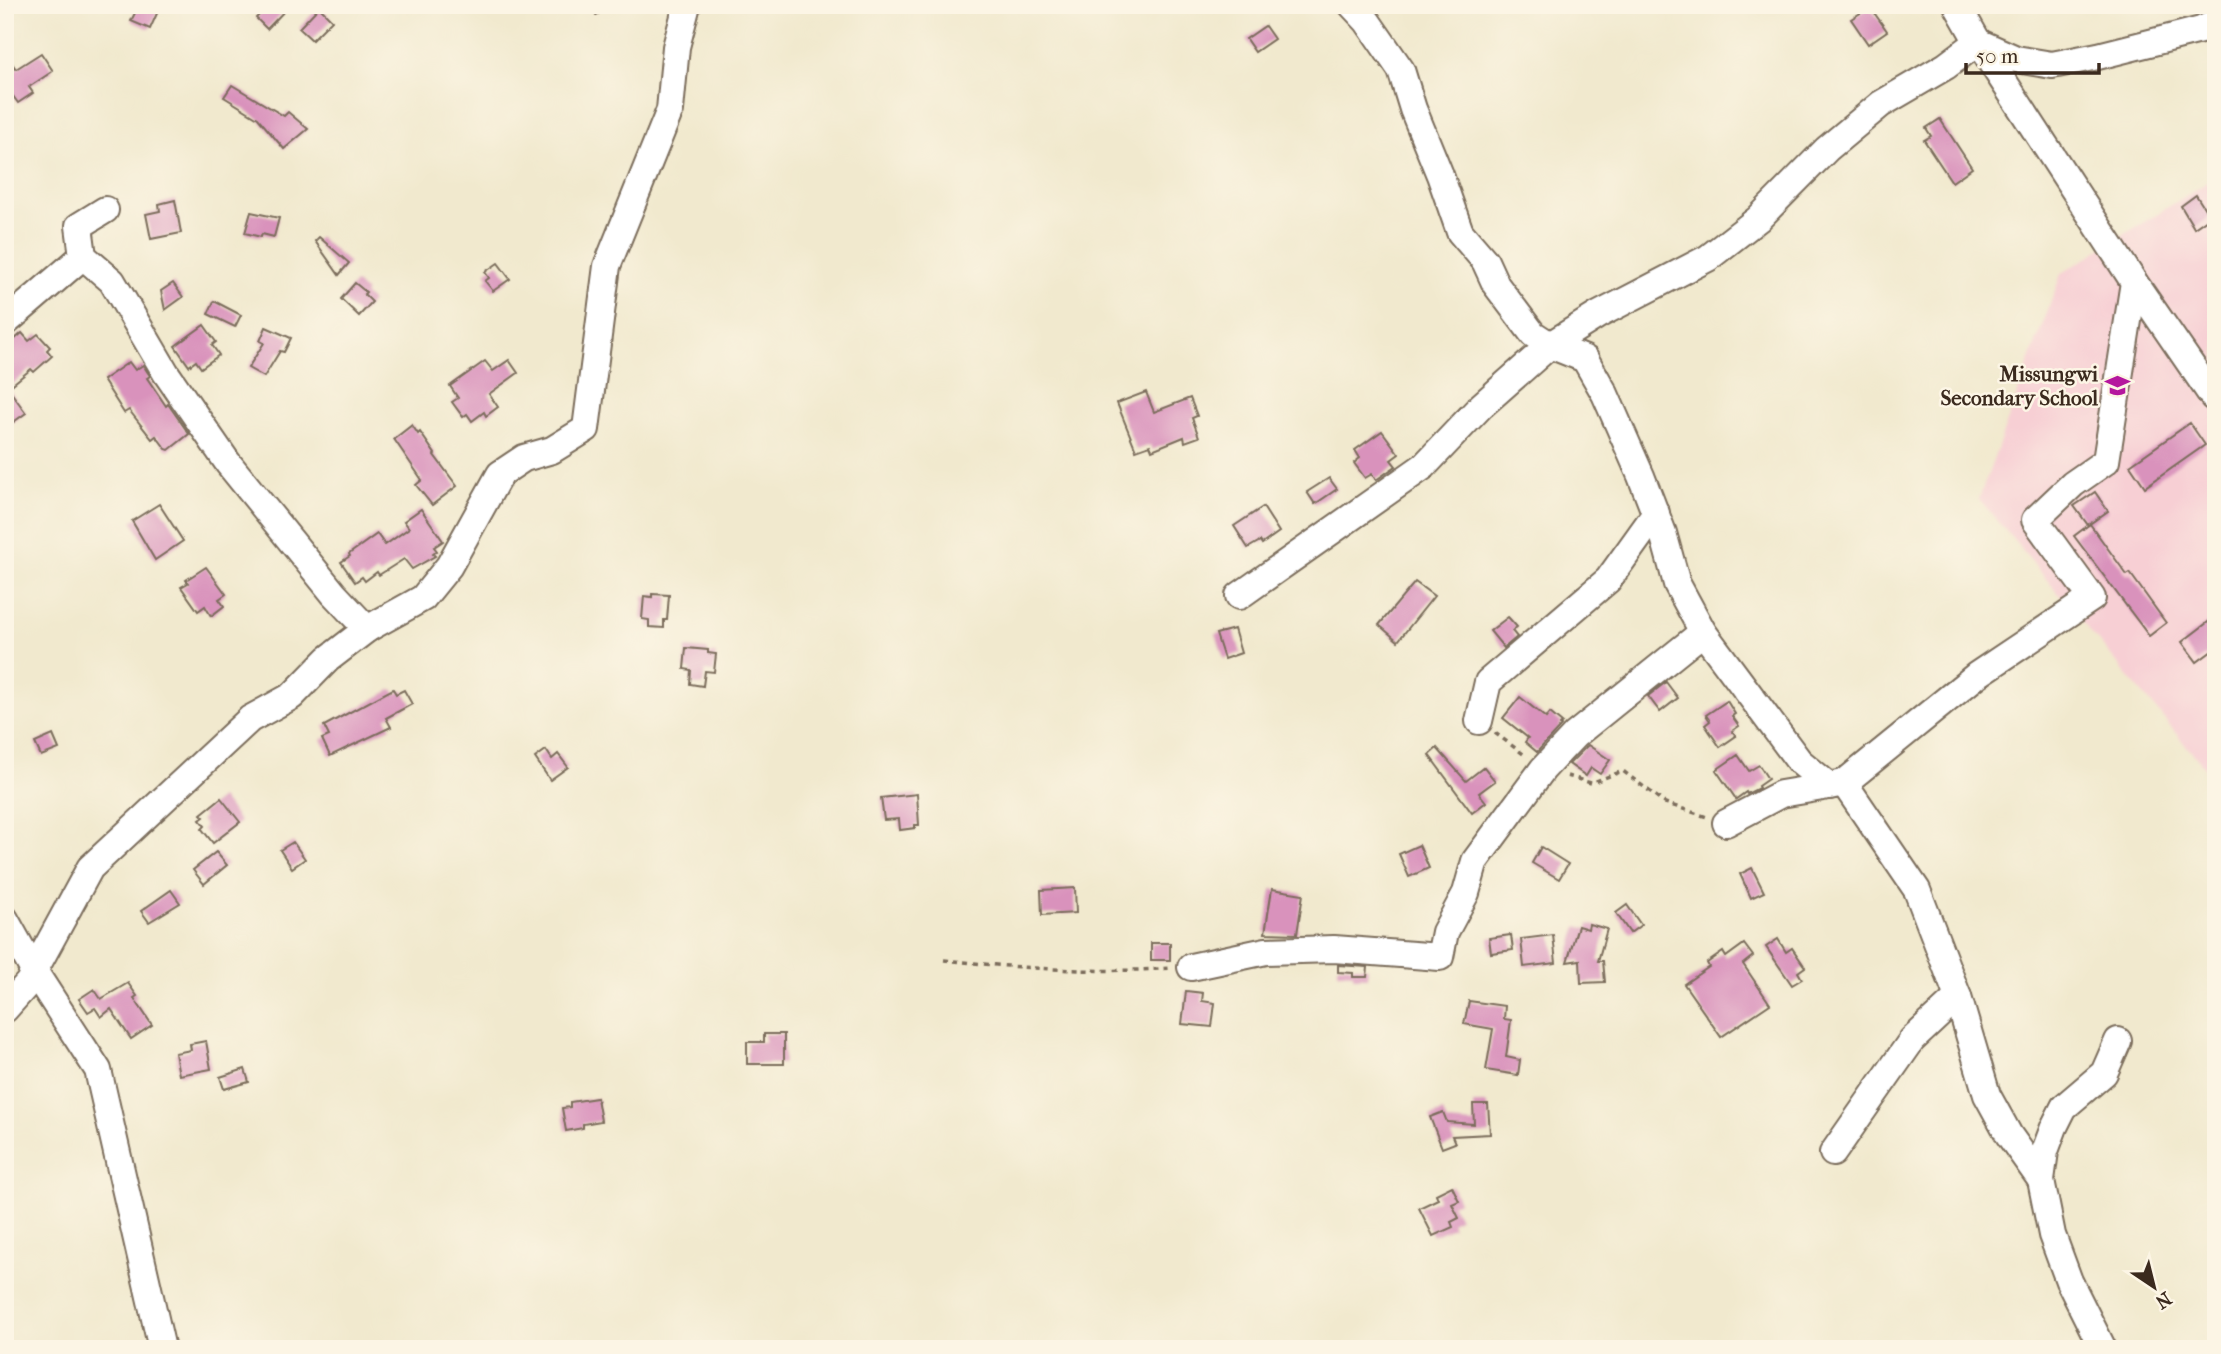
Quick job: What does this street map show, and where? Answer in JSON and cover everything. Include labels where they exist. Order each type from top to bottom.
[{"type":"street","points":[[5,1009],[29,982],[90,868],[250,719],[292,696],[328,659],[367,629],[423,598],[449,566],[500,474],[524,458],[552,450],[586,429],[607,266],[670,110],[676,47],[687,5]]},
{"type":"street","points":[[1352,5],[1367,21],[1401,70],[1460,232],[1485,261],[1496,285],[1533,334],[1550,345],[1585,359],[1605,394],[1624,433],[1656,513],[1677,584],[1703,632],[1799,761],[1837,785],[1917,890],[1958,997],[1987,1096],[2009,1135],[2040,1180]]},
{"type":"street","points":[[1957,5],[1978,42],[2134,282],[2213,397],[2216,397]]},
{"type":"street","points":[[1978,42],[2016,59],[2052,65],[2201,30],[2216,23]]},
{"type":"street","points":[[1239,596],[1424,466],[1481,406],[1550,345],[1598,315],[1708,258],[1758,219],[1827,149],[1881,104],[1945,66],[1978,42]]},
{"type":"street","points":[[105,210],[79,226],[83,257],[112,281],[166,373],[228,463],[334,594],[367,629]]},
{"type":"street","points":[[5,323],[83,257]]},
{"type":"street","points":[[1726,824],[1782,794],[1837,785],[1977,675],[2092,598],[2035,520],[2073,484],[2106,461],[2134,282]]},
{"type":"street","points":[[1479,722],[1488,682],[1608,580],[1656,513]]},
{"type":"street","points":[[1191,967],[1266,951],[1334,949],[1440,957],[1445,932],[1466,893],[1475,861],[1543,769],[1575,735],[1703,632]]},
{"type":"street","points":[[5,919],[33,971],[98,1070],[162,1349]]},
{"type":"street","points":[[1833,1153],[1912,1040],[1958,997]]},
{"type":"street","points":[[2103,1349],[2069,1281],[2052,1235],[2040,1180],[2045,1151],[2064,1107],[2104,1073],[2118,1041]]},
{"type":"path","points":[[595,15],[610,5]]},
{"type":"path","points":[[1479,722],[1543,769],[1591,783],[1623,771],[1665,803],[1726,824]]},
{"type":"path","points":[[944,960],[1032,970],[1121,971],[1191,967]]},
{"type":"shaded area","name":"Missungwi Secondary School","points":[[2216,177],[2216,781],[1979,499],[2061,274]]},
{"type":"building","points":[[139,5],[151,5],[159,9],[150,29],[131,21]]},
{"type":"building","points":[[269,5],[290,5],[267,29],[256,18]]},
{"type":"building","points":[[319,7],[332,20],[312,40],[299,28]]},
{"type":"building","points":[[1870,7],[1887,31],[1868,44],[1851,19]]},
{"type":"building","points":[[1265,26],[1274,39],[1255,52],[1246,39]]},
{"type":"building","points":[[5,53],[16,69],[41,53],[53,71],[29,87],[33,93],[18,103],[5,85]]},
{"type":"building","points":[[232,85],[284,116],[288,112],[308,129],[284,149],[258,118],[224,97]]},
{"type":"building","points":[[1940,119],[1972,168],[1952,182],[1924,140],[1931,136],[1926,128]]},
{"type":"building","points":[[2196,195],[2210,217],[2194,228],[2181,206]]},
{"type":"building","points":[[175,200],[181,233],[151,239],[146,214],[160,211],[159,204]]},
{"type":"building","points":[[251,212],[279,218],[274,237],[245,233]]},
{"type":"building","points":[[319,237],[349,263],[339,275],[315,241]]},
{"type":"building","points":[[498,263],[510,279],[493,291],[485,281],[489,278],[485,272]]},
{"type":"building","points":[[173,283],[183,297],[165,310],[161,291]]},
{"type":"building","points":[[355,283],[366,292],[364,294],[372,302],[359,316],[341,299]]},
{"type":"building","points":[[214,301],[241,315],[235,327],[208,314]]},
{"type":"building","points":[[204,325],[216,342],[212,345],[219,355],[201,368],[196,361],[189,366],[175,346]]},
{"type":"building","points":[[266,327],[291,338],[284,352],[280,351],[264,377],[248,368],[264,343],[260,341]]},
{"type":"building","points":[[22,333],[29,341],[38,334],[50,347],[47,350],[52,356],[34,372],[31,369],[8,388],[26,413],[5,428],[5,348]]},
{"type":"building","points":[[509,360],[518,373],[489,394],[498,407],[486,416],[484,412],[472,421],[467,414],[463,417],[452,402],[458,398],[450,386],[485,361],[493,371]]},
{"type":"building","points":[[129,362],[135,370],[143,365],[150,376],[147,378],[189,434],[169,450],[156,436],[152,439],[129,410],[124,413],[103,380]]},
{"type":"building","points":[[1146,392],[1154,412],[1190,398],[1197,416],[1192,418],[1199,437],[1185,442],[1184,437],[1152,450],[1150,445],[1136,450],[1117,403]]},
{"type":"building","points":[[2190,423],[2205,445],[2145,487],[2130,465]]},
{"type":"building","points":[[412,425],[418,434],[420,432],[457,486],[432,505],[416,485],[422,480],[394,439]]},
{"type":"building","points":[[1382,431],[1399,454],[1391,460],[1396,466],[1376,480],[1372,474],[1365,478],[1354,463],[1360,458],[1355,450]]},
{"type":"building","points":[[1329,478],[1337,489],[1315,504],[1307,492]]},
{"type":"building","points":[[2095,492],[2108,511],[2088,525],[2074,506]]},
{"type":"building","points":[[159,504],[183,541],[155,560],[132,521]]},
{"type":"building","points":[[1263,507],[1279,532],[1262,544],[1260,541],[1248,548],[1234,526]]},
{"type":"building","points":[[421,509],[443,541],[434,547],[437,551],[433,554],[435,556],[412,569],[404,559],[379,575],[377,572],[365,581],[362,577],[355,582],[341,562],[377,534],[385,545],[409,528],[404,521]]},
{"type":"building","points":[[2090,524],[2166,623],[2149,636],[2074,536]]},
{"type":"building","points":[[206,567],[226,594],[219,599],[224,606],[211,616],[205,606],[198,611],[181,587],[188,583],[186,580]]},
{"type":"building","points":[[1415,582],[1434,596],[1398,641],[1379,625]]},
{"type":"building","points":[[652,594],[669,595],[664,628],[649,627],[649,620],[642,619],[644,596],[652,597]]},
{"type":"building","points":[[2216,616],[2216,648],[2197,662],[2182,642]]},
{"type":"building","points":[[1508,617],[1517,627],[1512,631],[1517,637],[1504,648],[1490,631]]},
{"type":"building","points":[[1234,629],[1241,653],[1224,659],[1216,634]]},
{"type":"building","points":[[686,648],[708,650],[708,653],[716,654],[714,672],[705,671],[703,686],[690,684],[691,670],[684,669]]},
{"type":"building","points":[[1666,682],[1678,698],[1660,712],[1648,696]]},
{"type":"building","points":[[393,689],[396,694],[404,690],[412,704],[386,718],[391,727],[330,756],[322,739],[329,736],[324,726]]},
{"type":"building","points":[[1520,697],[1546,718],[1550,713],[1562,723],[1537,752],[1525,742],[1528,738],[1503,718]]},
{"type":"building","points":[[1727,701],[1739,726],[1732,731],[1736,736],[1720,747],[1705,725],[1710,721],[1706,715]]},
{"type":"building","points":[[53,735],[59,749],[41,756],[35,743]]},
{"type":"building","points":[[1588,745],[1610,760],[1600,774],[1591,768],[1586,776],[1569,764]]},
{"type":"building","points":[[1437,748],[1466,781],[1484,767],[1495,781],[1479,793],[1486,802],[1472,813],[1429,755]]},
{"type":"building","points":[[546,750],[552,759],[558,754],[568,767],[550,780],[535,758]]},
{"type":"building","points":[[1738,755],[1749,771],[1759,765],[1768,779],[1758,786],[1759,788],[1736,799],[1716,770]]},
{"type":"building","points":[[917,794],[919,825],[900,830],[899,819],[884,820],[881,798]]},
{"type":"building","points":[[221,798],[240,822],[213,843],[202,829],[205,826],[200,820],[204,817],[201,814]]},
{"type":"building","points":[[293,842],[305,859],[292,868],[280,850]]},
{"type":"building","points":[[1419,845],[1429,868],[1409,877],[1399,854]]},
{"type":"building","points":[[1541,847],[1568,864],[1559,879],[1532,863]]},
{"type":"building","points":[[216,852],[227,865],[204,884],[193,870]]},
{"type":"building","points":[[1752,868],[1764,892],[1751,898],[1740,874]]},
{"type":"building","points":[[1075,888],[1076,913],[1042,915],[1041,890]]},
{"type":"building","points":[[1272,889],[1303,894],[1297,934],[1265,933]]},
{"type":"building","points":[[171,890],[180,903],[149,922],[141,911]]},
{"type":"building","points":[[1627,905],[1641,925],[1630,933],[1616,913]]},
{"type":"building","points":[[1589,924],[1607,929],[1598,961],[1603,961],[1605,982],[1581,983],[1580,960],[1567,962],[1578,926],[1588,929]]},
{"type":"building","points":[[1511,935],[1513,950],[1491,953],[1489,938]]},
{"type":"building","points":[[1553,935],[1556,963],[1524,967],[1521,939]]},
{"type":"building","points":[[1778,939],[1786,952],[1792,948],[1805,967],[1798,972],[1802,979],[1792,985],[1766,947]]},
{"type":"building","points":[[1151,943],[1170,943],[1170,960],[1151,960]]},
{"type":"building","points":[[1744,944],[1753,956],[1743,964],[1770,1004],[1721,1037],[1684,984],[1709,967],[1707,963],[1723,952],[1726,957]]},
{"type":"building","points":[[1338,965],[1368,967],[1367,977],[1353,977],[1353,973],[1338,972]]},
{"type":"building","points":[[128,983],[137,996],[134,998],[152,1025],[131,1039],[111,1009],[101,1017],[95,1008],[88,1012],[79,999],[94,989],[101,999]]},
{"type":"building","points":[[1186,991],[1203,993],[1202,1001],[1215,1003],[1212,1027],[1182,1024]]},
{"type":"building","points":[[1469,1001],[1505,1006],[1504,1019],[1511,1020],[1506,1057],[1520,1060],[1518,1075],[1486,1070],[1493,1029],[1464,1024]]},
{"type":"building","points":[[764,1034],[784,1034],[784,1064],[747,1064],[747,1042],[764,1042]]},
{"type":"building","points":[[206,1041],[211,1069],[179,1075],[175,1053],[191,1050],[190,1044]]},
{"type":"building","points":[[245,1069],[249,1082],[224,1089],[220,1077]]},
{"type":"building","points":[[597,1098],[601,1121],[566,1131],[562,1108],[570,1107],[570,1102]]},
{"type":"building","points":[[1473,1104],[1488,1104],[1490,1134],[1452,1136],[1455,1143],[1442,1148],[1430,1117],[1443,1112],[1447,1122],[1474,1124]]},
{"type":"building","points":[[1452,1186],[1459,1201],[1452,1204],[1459,1218],[1451,1222],[1453,1227],[1433,1236],[1419,1208],[1438,1199],[1436,1194]]},
{"type":"place","name":"Missungwi Secondary School","points":[[2118,386]]}]
